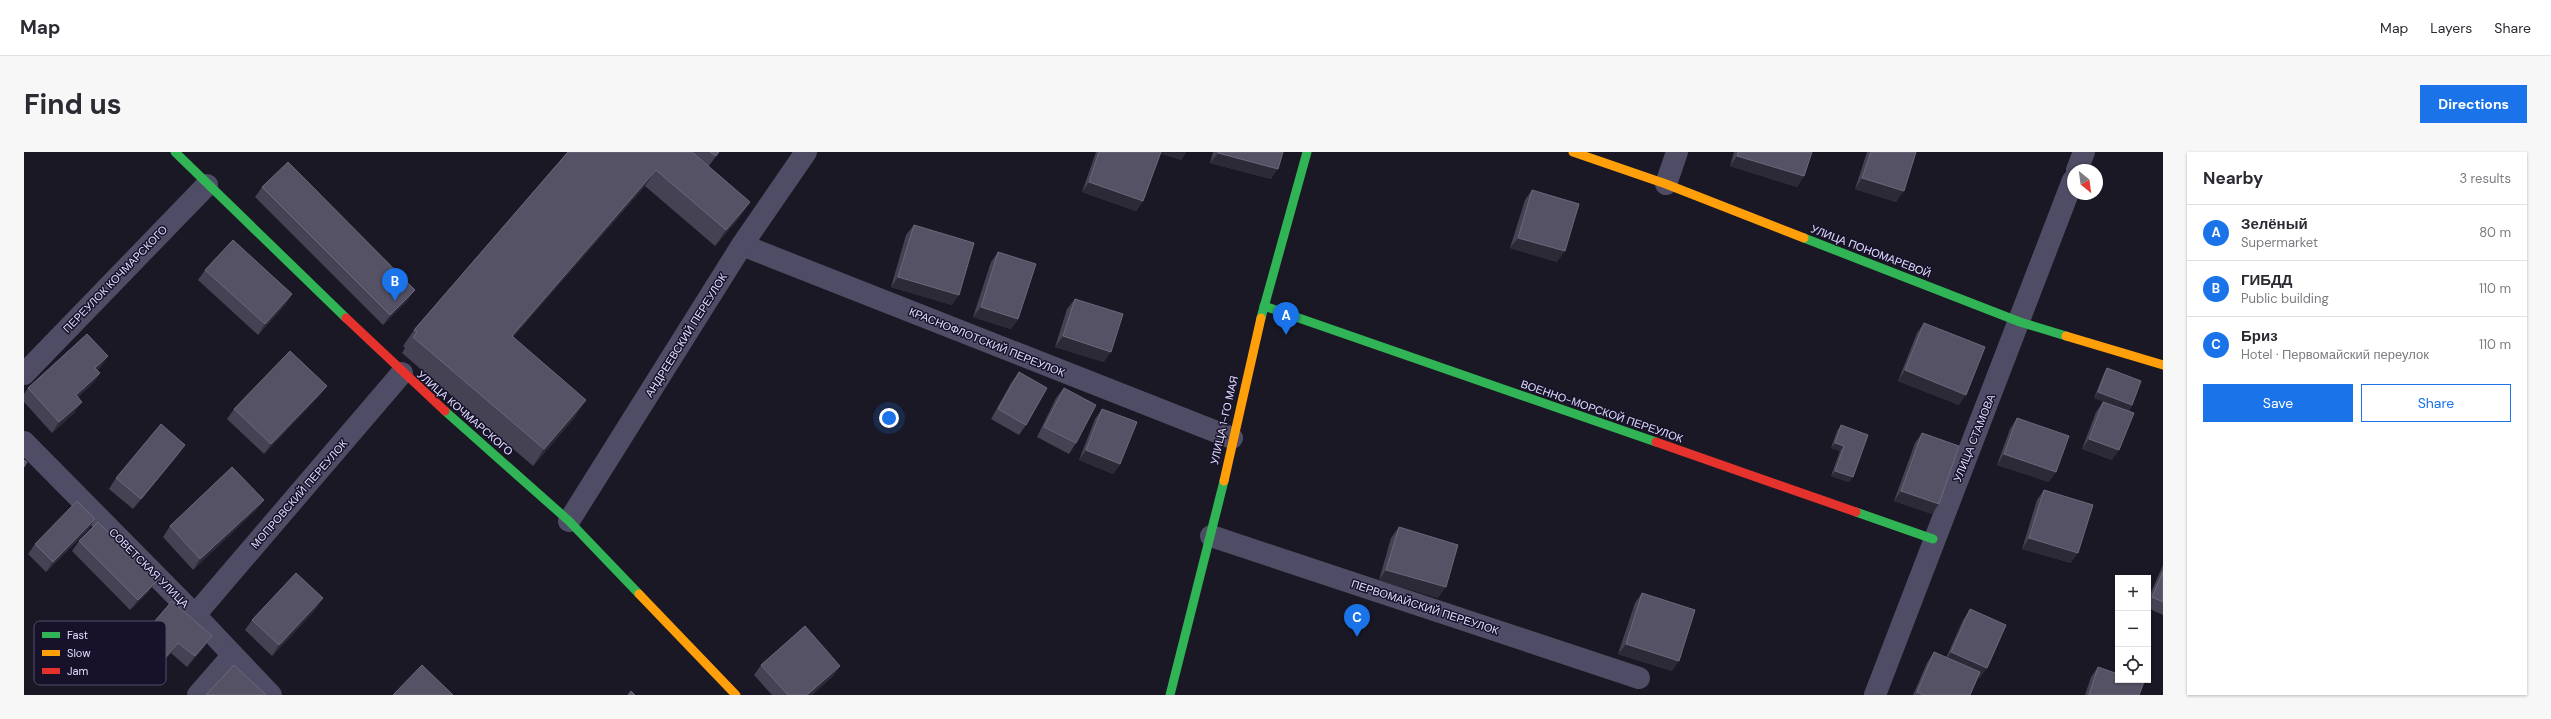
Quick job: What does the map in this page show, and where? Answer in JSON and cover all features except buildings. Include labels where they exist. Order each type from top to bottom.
[{"type":"street","name":"УЛИЦА КОЧМАРСКОГО","points":[[175,152],[207,185],[402,373],[569,521],[736,695]]},
{"type":"street","name":"АНДРЕЕВСКИЙ ПЕРЕУЛОК","points":[[569,521],[742,245],[806,152]]},
{"type":"street","name":"УЛИЦА 1-ГО МАЯ","points":[[1170,695],[1211,536],[1232,438],[1264,306],[1307,152]]},
{"type":"street","name":"УЛИЦА ПОНОМАРЕВОЙ","points":[[1573,152],[1666,184],[2020,322],[2163,365]]},
{"type":"street","points":[[1666,184],[1677,152]]},
{"type":"street","points":[[2079,164],[2084,152]]},
{"type":"street","name":"ПЕРЕУЛОК КОЧМАРСКОГО","points":[[24,374],[207,185]]},
{"type":"street","name":"УЛИЦА СТАМОВА","points":[[1875,695],[1933,539],[2020,322],[2067,196]]},
{"type":"street","name":"КРАСНОФЛОТСКИЙ ПЕРЕУЛОК","points":[[742,245],[1232,438]]},
{"type":"street","name":"ВОЕННО-МОРСКОЙ ПЕРЕУЛОК","points":[[1264,306],[1933,539]]},
{"type":"street","name":"МОПРОВСКИЙ ПЕРЕУЛОК","points":[[195,615],[402,373]]},
{"type":"street","name":"СОВЕТСКАЯ УЛИЦА","points":[[24,442],[195,615],[232,656],[271,695]]},
{"type":"street","name":"ПЕРВОМАЙСКИЙ ПЕРЕУЛОК","points":[[1211,536],[1639,678]]},
{"type":"street","points":[[198,695],[232,656]]},
{"type":"traffic: fast","points":[[175,152],[346,318]]},
{"type":"traffic: fast","points":[[1261,318],[1307,152]]},
{"type":"traffic: fast","points":[[1804,238],[2020,322],[2066,336]]},
{"type":"traffic: fast","points":[[1264,306],[1656,442]]},
{"type":"traffic: fast","points":[[445,411],[569,521],[639,594]]},
{"type":"traffic: fast","points":[[1170,695],[1224,481]]},
{"type":"traffic: fast","points":[[1856,512],[1933,539]]},
{"type":"traffic: slow","points":[[1573,152],[1666,184],[1804,238]]},
{"type":"traffic: slow","points":[[1224,481],[1261,318]]},
{"type":"traffic: slow","points":[[2066,336],[2163,365]]},
{"type":"traffic: slow","points":[[639,594],[736,695]]},
{"type":"traffic: jam","points":[[346,318],[445,411]]},
{"type":"traffic: jam","points":[[1656,442],[1856,512]]},
{"type":"place","name":"ГИБДД","points":[[395,301]]},
{"type":"place","name":"Зелёный","points":[[1286,335]]},
{"type":"place","name":"Бриз","points":[[1357,637]]}]
